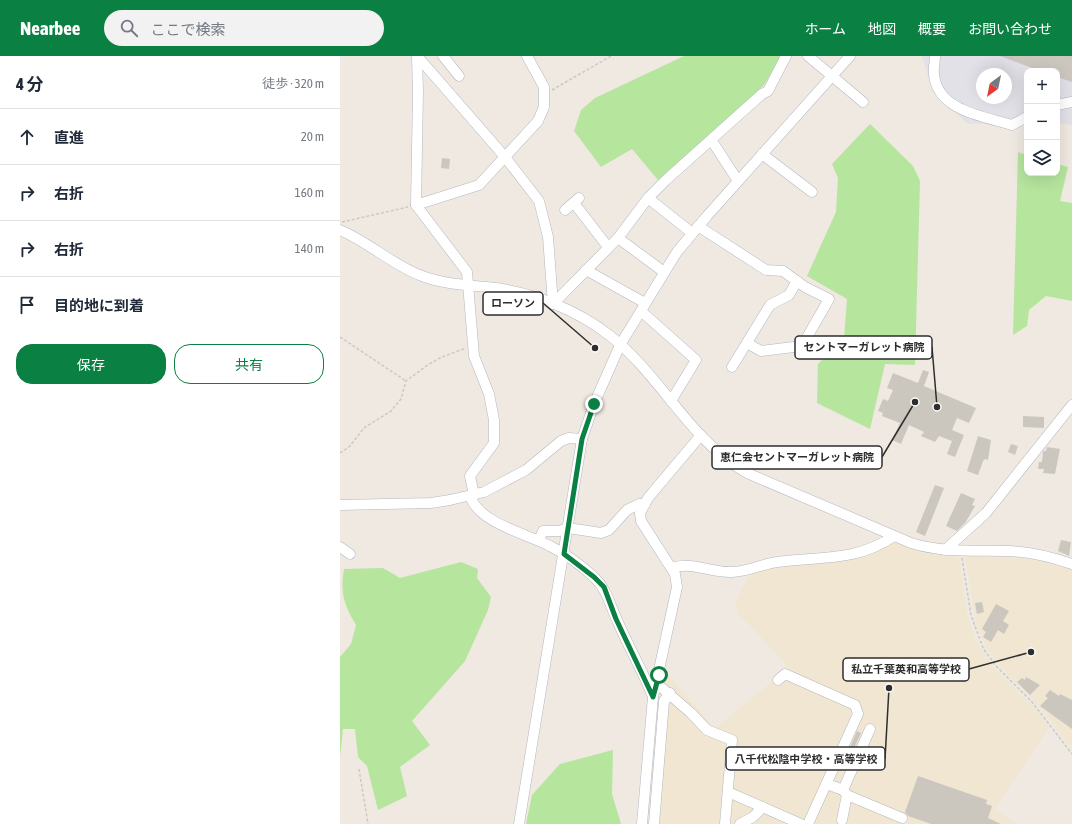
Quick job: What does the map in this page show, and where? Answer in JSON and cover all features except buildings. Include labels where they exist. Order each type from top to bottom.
[{"type":"street","points":[[443,56],[459,76]]},
{"type":"street","points":[[416,205],[479,185],[538,121],[544,107],[544,90],[527,56]]},
{"type":"street","points":[[553,304],[618,238],[648,198],[666,180],[712,141],[762,94],[768,91],[786,56]]},
{"type":"street","points":[[808,56],[863,102]]},
{"type":"street","points":[[519,824],[582,439],[594,404],[620,345],[664,272],[695,230],[850,56]]},
{"type":"street","points":[[935,56],[934,75],[938,90],[945,100],[954,106],[1012,125],[1024,119]]},
{"type":"street","points":[[418,57],[505,157],[539,201],[548,237],[553,304]]},
{"type":"street","points":[[418,57],[416,205],[467,272],[474,356],[489,394],[494,420],[494,443],[470,476],[472,495],[480,511],[500,524],[539,540],[564,554],[594,577],[604,587],[616,619],[653,697]]},
{"type":"street","points":[[1060,104],[1072,102]]},
{"type":"street","points":[[712,141],[738,181]]},
{"type":"street","points":[[762,154],[812,192]]},
{"type":"street","points":[[648,198],[695,230],[766,270],[783,271],[797,281],[829,299],[802,346],[762,351],[747,343]]},
{"type":"street","points":[[565,210],[577,201],[608,247]]},
{"type":"street","points":[[340,230],[370,246],[404,268],[421,276],[468,286],[496,288],[527,294],[553,304],[589,322],[610,336],[620,345],[716,451],[733,465],[747,473],[894,536],[929,549],[1010,551],[1037,554],[1072,564]]},
{"type":"street","points":[[618,238],[664,272]]},
{"type":"street","points":[[586,270],[643,307],[696,360],[671,401]]},
{"type":"street","points":[[732,367],[770,305],[789,295],[797,281]]},
{"type":"street","points":[[945,550],[986,513],[1072,405]]},
{"type":"street","points":[[642,824],[653,697],[677,587],[675,574],[672,568],[641,521],[640,513],[645,504],[701,435]]},
{"type":"street","points":[[341,506],[431,503],[472,495],[498,486],[526,470],[561,441],[569,438],[582,439]]},
{"type":"street","points":[[539,540],[543,531],[559,531],[568,528],[601,533],[609,530],[627,510],[640,504],[645,504]]},
{"type":"street","points":[[672,568],[688,565],[734,572],[776,562],[853,555],[883,543],[894,536]]},
{"type":"street","points":[[340,547],[350,554]]},
{"type":"street","points":[[778,680],[785,674],[855,705],[858,714],[808,824]]},
{"type":"street","points":[[654,824],[666,691],[691,713],[707,730],[732,740],[726,824]]},
{"type":"street","points":[[842,820],[845,792],[870,729]]},
{"type":"street","points":[[827,784],[902,818]]},
{"type":"street","points":[[728,792],[801,824]]},
{"type":"street","points":[[740,824],[753,817],[763,807]]},
{"type":"path","points":[[544,90],[611,56]]},
{"type":"path","points":[[340,222],[416,205]]},
{"type":"path","points":[[340,336],[406,381]]},
{"type":"path","points":[[340,453],[349,447],[364,428],[391,411],[401,399],[406,381],[429,364],[442,357],[473,346]]},
{"type":"path","points":[[961,550],[971,615],[976,633],[984,648],[996,666],[1032,702],[1072,754]]},
{"type":"path","points":[[360,769],[368,824]]},
{"type":"shaded area","points":[[922,56],[1072,56],[1072,125],[1060,123],[1060,68],[1024,68],[1024,122],[968,124],[933,92]]},
{"type":"shaded area","points":[[891,541],[922,553],[959,558],[968,617],[975,639],[995,669],[1036,710],[1049,728],[994,810],[1019,824],[649,824],[660,693],[664,670],[715,728],[789,668],[743,618],[739,617],[735,603],[752,570]]},
{"type":"shaded area","points":[[965,556],[1022,558],[1041,561],[1072,570],[1072,750],[1042,710],[998,664],[987,649],[976,623]]},
{"type":"green space","points":[[684,56],[781,56],[764,85],[709,136],[658,180],[632,149],[601,167],[574,131],[581,110],[595,98]]},
{"type":"green space","points":[[870,124],[913,166],[920,181],[915,365],[885,364],[870,429],[817,403],[818,364],[844,339],[847,299],[807,276],[836,212],[838,178],[832,164]]},
{"type":"green space","points":[[1018,152],[1024,154],[1024,176],[1060,176],[1060,165],[1068,167],[1060,201],[1072,203],[1072,301],[1046,296],[1029,310],[1027,326],[1013,335]]},
{"type":"green space","points":[[461,562],[478,569],[477,578],[491,597],[488,610],[465,661],[412,721],[430,745],[400,767],[407,796],[378,810],[367,766],[358,757],[355,729],[343,729],[340,757],[340,657],[351,644],[356,625],[348,611],[344,598],[342,585],[344,569],[383,568],[400,578]]},
{"type":"green space","points":[[613,750],[612,794],[621,824],[526,824],[532,795],[560,764]]},
{"type":"place","name":"ローソン","points":[[595,348]]},
{"type":"place","name":"恵仁会セントマーガレット病院","points":[[915,402]]},
{"type":"place","name":"セントマーガレット病院","points":[[937,407]]},
{"type":"place","name":"私立千葉英和高等学校","points":[[1031,652]]},
{"type":"place","name":"八千代松陰中学校・高等学校","points":[[889,688]]},
{"type":"route","points":[[594,404],[582,439],[578,459],[564,554],[594,577],[604,587],[616,619],[647,681],[653,697],[659,675]]}]
